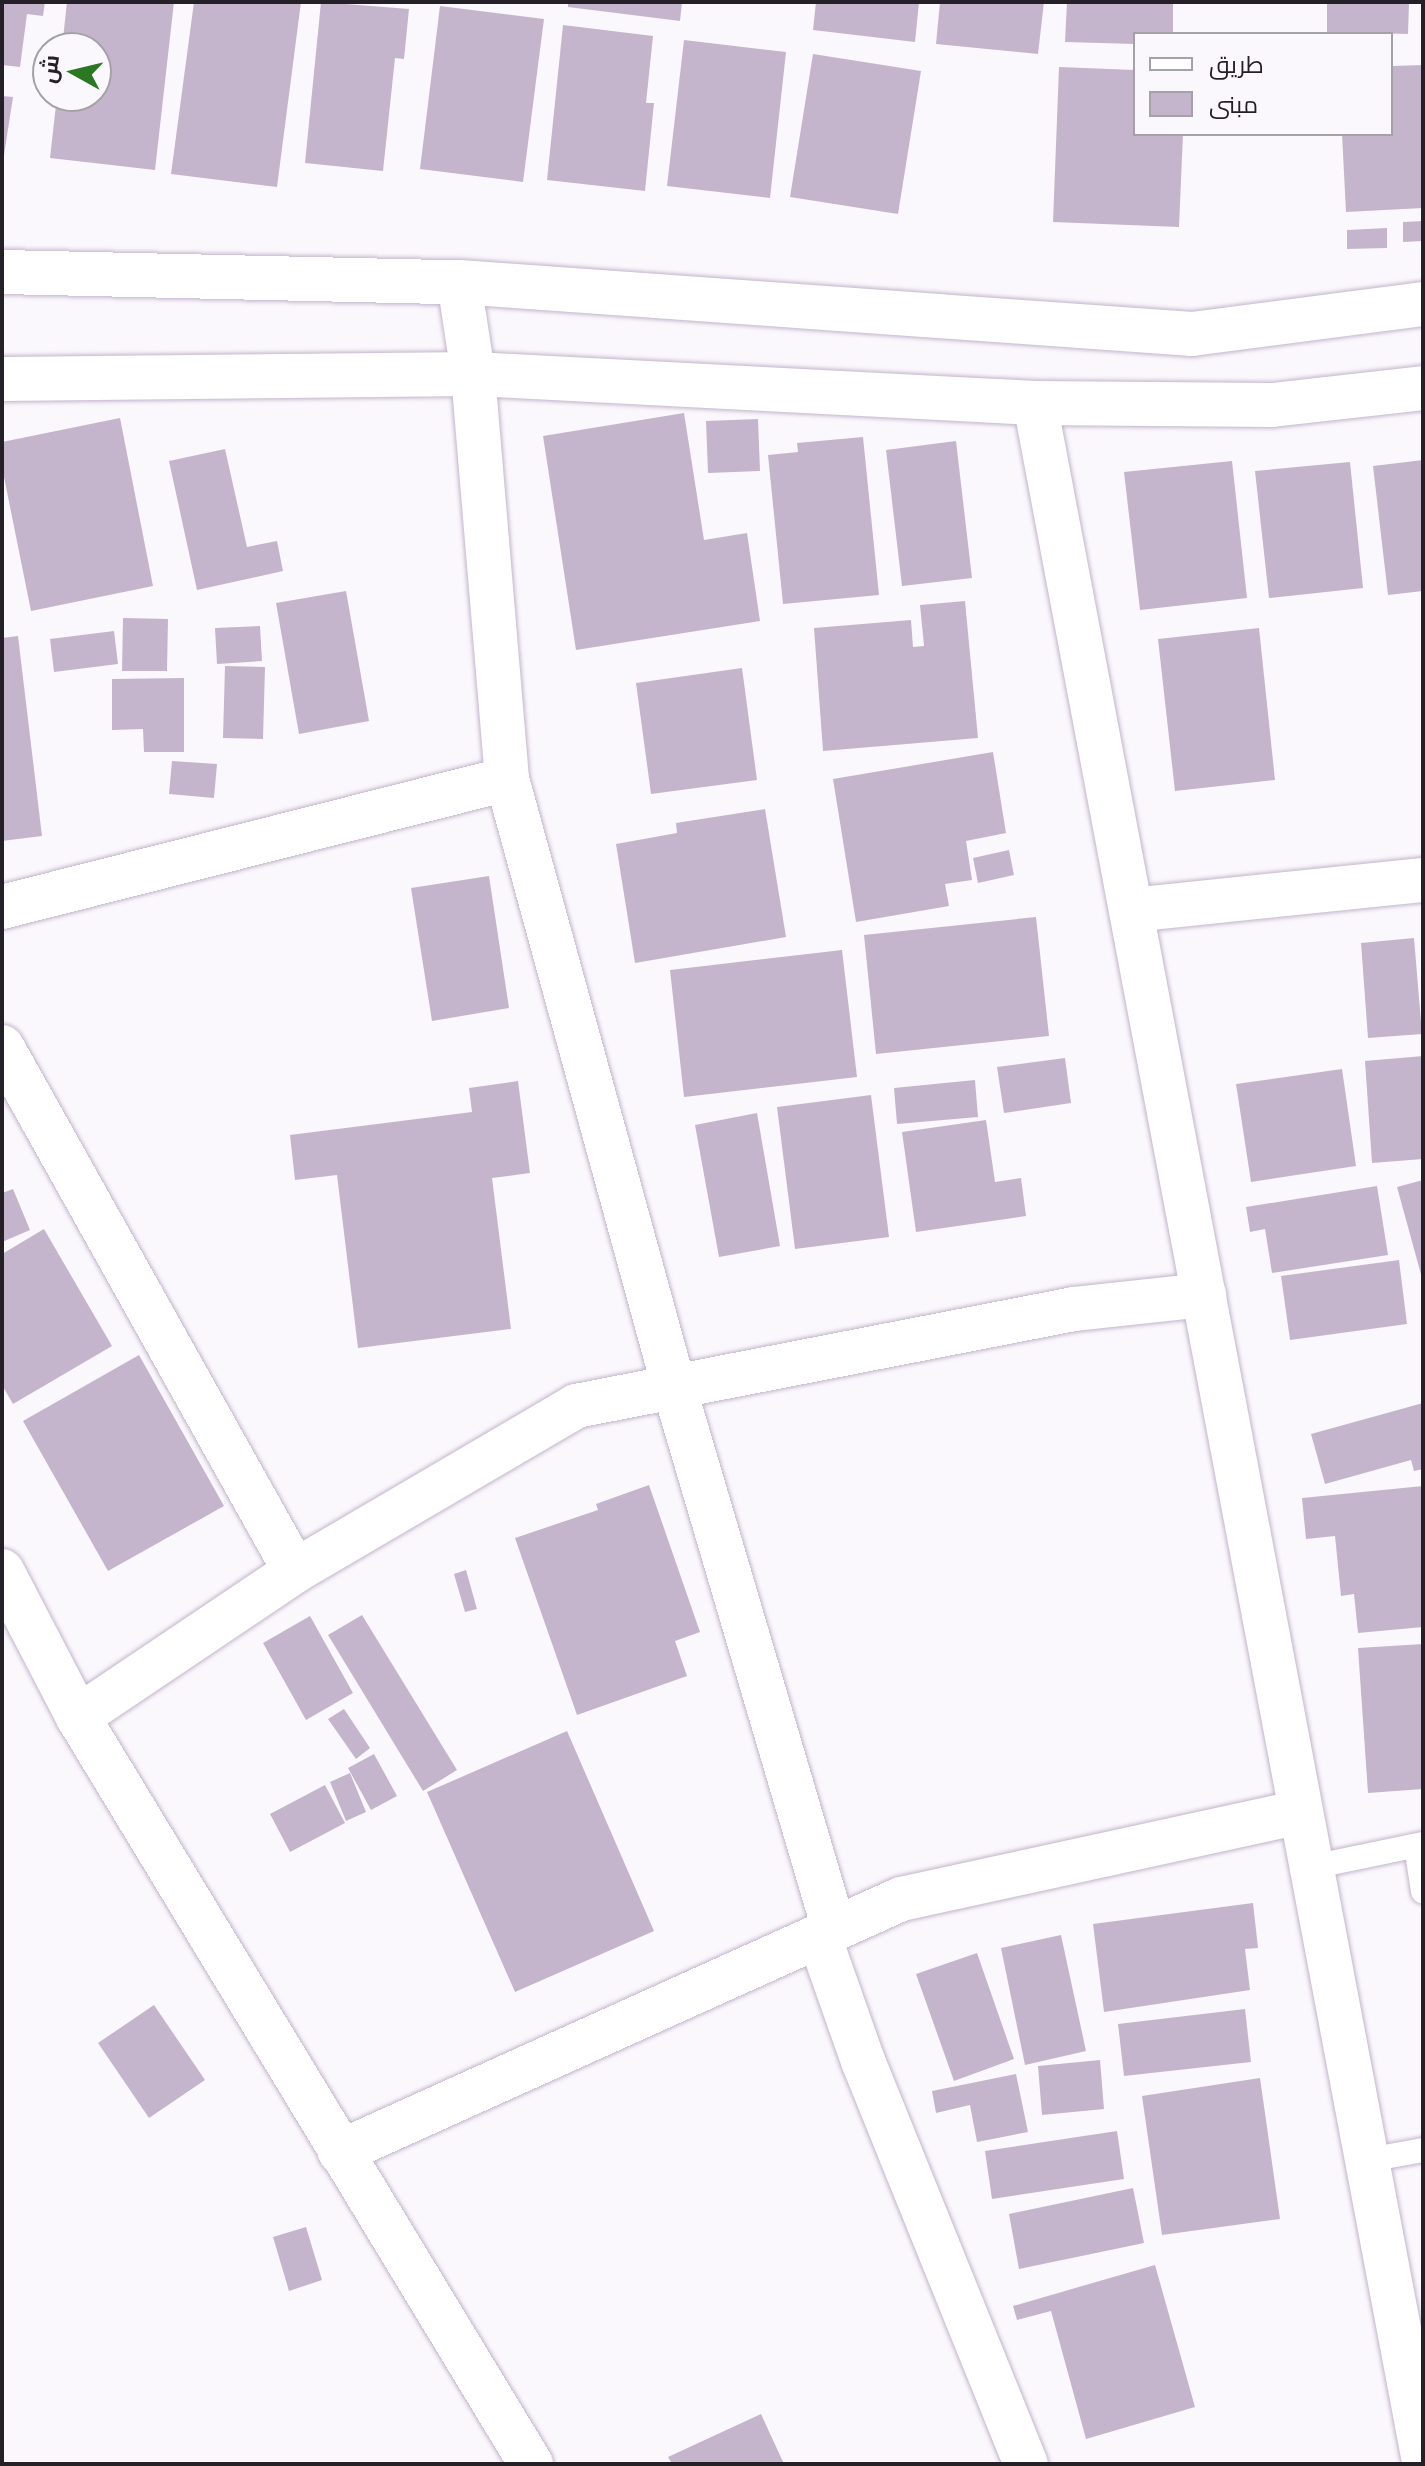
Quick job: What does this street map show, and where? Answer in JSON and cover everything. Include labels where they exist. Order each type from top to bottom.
[{"type":"street","points":[[2,272],[459,282],[1192,334],[1423,304]]},
{"type":"street","points":[[459,282],[473,374],[507,779],[863,2061],[1026,2464]]},
{"type":"street","points":[[2,379],[473,374],[1035,403],[1272,405],[1423,388]]},
{"type":"street","points":[[1035,403],[1423,2456]]},
{"type":"street","points":[[2,907],[507,779]]},
{"type":"street","points":[[1131,910],[1423,880]]},
{"type":"street","points":[[2,1047],[295,1571]]},
{"type":"street","points":[[78,1717],[295,1571],[576,1406],[1074,1309],[1204,1295]]},
{"type":"street","points":[[2,1571],[78,1717],[531,2464]]},
{"type":"street","points":[[340,2152],[901,1899],[1301,1812]]},
{"type":"lane","points":[[1312,1867],[1419,1845],[1423,1891]]},
{"type":"lane","points":[[1368,2160],[1423,2150]]},
{"type":"building","points":[[2,2],[45,2],[43,16],[27,14],[20,67],[2,65]]},
{"type":"building","points":[[67,2],[174,2],[155,170],[50,158],[55,112],[112,112],[112,32],[64,32]]},
{"type":"building","points":[[194,2],[301,2],[277,187],[171,174]]},
{"type":"building","points":[[321,2],[409,9],[404,59],[395,58],[383,171],[305,163]]},
{"type":"building","points":[[568,2],[682,2],[680,21],[568,7]]},
{"type":"building","points":[[816,2],[919,2],[915,42],[813,30]]},
{"type":"building","points":[[940,2],[1044,2],[1038,54],[936,44]]},
{"type":"building","points":[[1067,2],[1173,2],[1173,32],[1133,32],[1133,44],[1065,42]]},
{"type":"building","points":[[1327,2],[1409,2],[1408,34],[1327,32]]},
{"type":"building","points":[[440,6],[544,19],[523,182],[420,169]]},
{"type":"building","points":[[563,25],[653,36],[646,103],[654,103],[645,191],[547,180]]},
{"type":"building","points":[[684,40],[786,52],[770,198],[667,186]]},
{"type":"building","points":[[813,54],[921,71],[898,214],[790,197]]},
{"type":"building","points":[[1423,65],[1423,208],[1346,212],[1342,136],[1393,136],[1393,66]]},
{"type":"building","points":[[1059,67],[1133,70],[1133,136],[1183,136],[1179,227],[1053,222]]},
{"type":"building","points":[[2,96],[13,97],[4,155],[2,155]]},
{"type":"building","points":[[1423,221],[1423,241],[1403,242],[1403,222]]},
{"type":"building","points":[[1387,228],[1387,248],[1347,249],[1347,230]]},
{"type":"building","points":[[684,413],[704,540],[747,533],[760,621],[576,650],[543,436]]},
{"type":"building","points":[[120,418],[153,586],[31,611],[2,467],[2,442]]},
{"type":"building","points":[[758,419],[760,471],[708,473],[706,421]]},
{"type":"building","points":[[863,437],[879,595],[783,604],[768,455],[798,452],[797,443]]},
{"type":"building","points":[[956,441],[972,578],[902,586],[886,450]]},
{"type":"building","points":[[225,449],[247,547],[277,541],[283,571],[197,590],[169,461]]},
{"type":"building","points":[[1423,460],[1423,591],[1388,595],[1373,466]]},
{"type":"building","points":[[1232,461],[1247,598],[1140,610],[1124,472]]},
{"type":"building","points":[[1350,462],[1363,588],[1269,598],[1255,471]]},
{"type":"building","points":[[346,591],[369,721],[299,734],[276,603]]},
{"type":"building","points":[[965,601],[978,738],[823,751],[814,628],[911,620],[913,647],[924,646],[920,605]]},
{"type":"building","points":[[123,618],[168,619],[167,671],[122,671]]},
{"type":"building","points":[[260,626],[262,661],[217,664],[215,628]]},
{"type":"building","points":[[1259,628],[1275,780],[1175,791],[1158,639]]},
{"type":"building","points":[[114,631],[118,664],[54,672],[50,639]]},
{"type":"building","points":[[18,636],[42,836],[2,841],[2,638]]},
{"type":"building","points":[[225,666],[265,667],[263,739],[223,738]]},
{"type":"building","points":[[742,668],[757,780],[651,794],[636,683]]},
{"type":"building","points":[[184,678],[184,752],[144,752],[143,729],[112,730],[112,679]]},
{"type":"building","points":[[993,752],[1006,833],[966,841],[972,880],[945,884],[949,906],[856,922],[833,779]]},
{"type":"building","points":[[172,761],[217,764],[214,798],[169,794]]},
{"type":"building","points":[[765,809],[786,937],[635,963],[616,844],[677,833],[676,823]]},
{"type":"building","points":[[1009,850],[1014,875],[978,883],[973,858]]},
{"type":"building","points":[[489,876],[509,1008],[432,1021],[411,888]]},
{"type":"building","points":[[1036,917],[1049,1036],[876,1054],[864,935]]},
{"type":"building","points":[[1414,938],[1422,1034],[1368,1038],[1361,943]]},
{"type":"building","points":[[842,950],[857,1077],[684,1097],[670,970]]},
{"type":"building","points":[[1423,1056],[1423,1159],[1372,1163],[1365,1061]]},
{"type":"building","points":[[1065,1058],[1071,1103],[1004,1113],[997,1067]]},
{"type":"building","points":[[1342,1069],[1356,1166],[1251,1182],[1236,1084]]},
{"type":"building","points":[[975,1080],[978,1117],[897,1124],[894,1088]]},
{"type":"building","points":[[518,1081],[530,1173],[492,1178],[511,1329],[358,1348],[337,1175],[295,1180],[290,1135],[472,1112],[469,1088]]},
{"type":"building","points":[[871,1095],[889,1237],[795,1249],[777,1107]]},
{"type":"building","points":[[757,1113],[780,1246],[719,1257],[695,1125]]},
{"type":"building","points":[[986,1120],[995,1182],[1021,1178],[1026,1216],[916,1232],[902,1132]]},
{"type":"building","points":[[1423,1180],[1423,1278],[1422,1278],[1397,1187]]},
{"type":"building","points":[[1377,1186],[1388,1255],[1272,1273],[1265,1229],[1250,1232],[1246,1207]]},
{"type":"building","points":[[13,1189],[30,1230],[2,1242],[2,1193]]},
{"type":"building","points":[[44,1229],[112,1346],[13,1404],[2,1385],[2,1254]]},
{"type":"building","points":[[1399,1260],[1407,1324],[1290,1340],[1281,1276]]},
{"type":"building","points":[[139,1355],[224,1506],[108,1571],[23,1421]]},
{"type":"building","points":[[1423,1403],[1423,1469],[1414,1471],[1411,1460],[1325,1484],[1311,1434]]},
{"type":"building","points":[[649,1485],[700,1632],[675,1641],[687,1676],[577,1715],[515,1538],[598,1510],[596,1504]]},
{"type":"building","points":[[1423,1486],[1423,1627],[1358,1633],[1354,1594],[1341,1596],[1335,1536],[1306,1539],[1302,1498]]},
{"type":"building","points":[[466,1570],[477,1609],[465,1612],[454,1574]]},
{"type":"building","points":[[362,1615],[457,1770],[423,1791],[328,1635]]},
{"type":"building","points":[[310,1616],[353,1693],[306,1720],[263,1643]]},
{"type":"building","points":[[1423,1644],[1423,1789],[1368,1793],[1358,1648]]},
{"type":"building","points":[[344,1709],[370,1748],[356,1759],[328,1719]]},
{"type":"building","points":[[567,1731],[654,1931],[515,1992],[427,1792]]},
{"type":"building","points":[[374,1754],[397,1796],[371,1810],[348,1768]]},
{"type":"building","points":[[350,1773],[366,1812],[346,1821],[330,1782]]},
{"type":"building","points":[[325,1785],[345,1823],[290,1852],[270,1814]]},
{"type":"building","points":[[1253,1903],[1258,1948],[1245,1949],[1250,1990],[1104,2012],[1093,1924]]},
{"type":"building","points":[[1061,1935],[1086,2051],[1025,2065],[1001,1948]]},
{"type":"building","points":[[977,1953],[1014,2059],[954,2081],[916,1974]]},
{"type":"building","points":[[154,2005],[205,2080],[149,2118],[98,2043]]},
{"type":"building","points":[[1245,2009],[1251,2062],[1124,2076],[1118,2024]]},
{"type":"building","points":[[1100,2060],[1104,2109],[1042,2115],[1038,2066]]},
{"type":"building","points":[[1016,2074],[1028,2132],[977,2142],[970,2105],[936,2113],[932,2091]]},
{"type":"building","points":[[1260,2078],[1280,2219],[1162,2235],[1142,2096]]},
{"type":"building","points":[[1117,2131],[1124,2179],[992,2199],[985,2151]]},
{"type":"building","points":[[1133,2188],[1144,2243],[1019,2269],[1009,2214]]},
{"type":"building","points":[[306,2227],[322,2280],[289,2291],[273,2237]]},
{"type":"building","points":[[1155,2265],[1195,2407],[1086,2439],[1051,2311],[1017,2320],[1013,2306]]},
{"type":"building","points":[[761,2414],[784,2464],[672,2464],[668,2457]]}]
